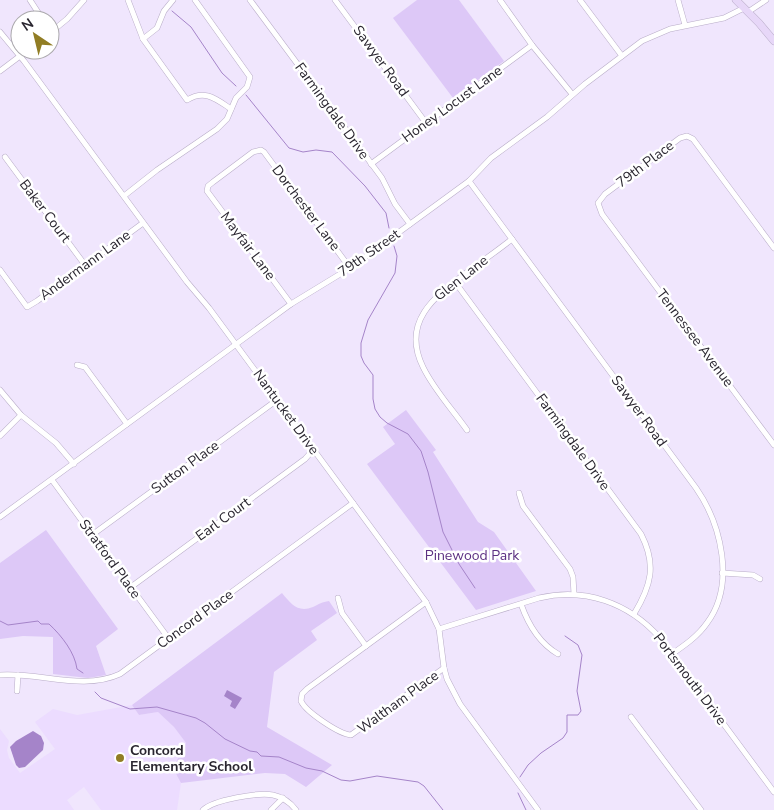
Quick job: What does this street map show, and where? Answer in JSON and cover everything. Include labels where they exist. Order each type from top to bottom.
[{"type":"street","points":[[60,25],[84,0]]},
{"type":"street","points":[[128,0],[143,39],[187,100],[202,94],[231,109]]},
{"type":"street","points":[[143,39],[157,28],[164,11],[173,0]]},
{"type":"street","points":[[124,196],[157,170],[217,129],[227,119],[236,98],[247,87],[250,77],[195,0]]},
{"type":"street","name":"Farmingdale Drive","points":[[250,0],[384,182],[395,204],[410,224]]},
{"type":"street","name":"Sawyer Road","points":[[335,0],[426,123]]},
{"type":"street","points":[[500,0],[532,45],[572,94]]},
{"type":"street","points":[[580,0],[622,56]]},
{"type":"street","points":[[678,0],[685,25]]},
{"type":"street","points":[[736,0],[760,23],[774,41]]},
{"type":"street","name":"79th Street","points":[[0,517],[291,304],[350,268],[410,224],[469,180],[492,158],[547,117],[572,94],[622,56],[654,35],[685,25],[724,18],[766,0]]},
{"type":"street","name":"Nantucket Drive","points":[[0,32],[10,44]]},
{"type":"street","name":"Honey Locust Lane","points":[[371,164],[532,45]]},
{"type":"street","points":[[0,71],[15,60]]},
{"type":"street","name":"Nantucket Drive","points":[[23,60],[426,602],[439,629],[444,668],[450,686],[460,704],[538,810]]},
{"type":"street","name":"79th Place","points":[[615,231],[599,207],[600,198],[680,138],[687,136],[693,139],[774,248]]},
{"type":"street","name":"Mayfair Lane","points":[[261,150],[253,152],[206,189],[291,304]]},
{"type":"street","name":"Dorchester Lane","points":[[261,150],[268,156],[350,268]]},
{"type":"street","name":"Baker Court","points":[[5,158],[85,265]]},
{"type":"street","name":"Sawyer Road","points":[[469,180],[700,494],[716,526],[721,551],[722,573],[717,605],[710,620],[697,635],[672,654]]},
{"type":"street","name":"Andermann Lane","points":[[0,270],[27,306],[37,301],[143,223]]},
{"type":"street","name":"Tennessee Avenue","points":[[615,231],[774,445]]},
{"type":"street","name":"Glen Lane","points":[[467,430],[424,369],[417,348],[418,328],[424,312],[434,298],[512,239]]},
{"type":"street","name":"Farmingdale Drive","points":[[455,282],[641,534],[650,558],[650,580],[644,597],[634,614]]},
{"type":"street","points":[[77,365],[84,367],[127,424]]},
{"type":"street","points":[[0,390],[21,415],[50,437],[74,464]]},
{"type":"street","name":"Sutton Place","points":[[92,535],[277,400]]},
{"type":"street","points":[[0,436],[21,415]]},
{"type":"street","name":"Earl Court","points":[[131,587],[305,459],[314,449]]},
{"type":"street","name":"Stratford Place","points":[[52,480],[169,639]]},
{"type":"street","points":[[519,493],[523,506],[570,569],[574,594]]},
{"type":"street","name":"Concord Place","points":[[0,675],[18,674],[84,682],[104,680],[125,671],[353,503]]},
{"type":"street","points":[[722,573],[753,574],[760,579]]},
{"type":"street","name":"Portsmouth Drive","points":[[439,629],[544,597],[574,594],[603,599],[617,604],[634,614],[653,630],[774,792]]},
{"type":"street","points":[[338,598],[342,613],[366,646],[426,602]]},
{"type":"street","points":[[521,604],[528,623],[547,648],[558,654]]},
{"type":"street","name":"Waltham Place","points":[[366,646],[307,690],[301,698],[303,705],[308,710],[340,731],[351,734],[444,668]]},
{"type":"street","points":[[17,691],[18,674]]},
{"type":"street","points":[[631,717],[701,810]]},
{"type":"street","points":[[203,810],[214,803],[269,795],[283,798],[296,810]]},
{"type":"street","points":[[271,810],[283,798]]},
{"type":"shaded area","points":[[227,690],[242,698],[235,709],[230,706],[232,701],[224,696]]},
{"type":"shaded area","name":"Concord Elementary School","points":[[132,705],[139,715],[158,712],[174,727],[186,743],[174,768],[181,783],[177,810],[101,810],[84,787],[67,800],[74,810],[0,810],[0,729],[9,741],[7,750],[9,758],[20,773],[55,749],[35,722],[53,709],[77,715]]},
{"type":"shaded area","points":[[33,731],[41,736],[44,743],[43,750],[25,767],[19,768],[16,765],[10,747]]},
{"type":"green space","points":[[417,0],[459,0],[504,61],[453,98],[393,18]]},
{"type":"green space","name":"Pinewood Park","points":[[406,410],[436,450],[433,452],[478,522],[494,532],[536,591],[476,610],[367,464],[395,444],[383,427]]},
{"type":"green space","points":[[46,530],[118,629],[96,646],[106,675],[88,678],[53,674],[53,637],[23,636],[0,639],[0,563]]},
{"type":"green space","points":[[282,593],[292,604],[303,609],[329,601],[337,613],[311,631],[317,640],[274,672],[267,727],[332,765],[306,787],[285,774],[265,773],[181,783],[173,768],[186,743],[174,727],[158,712],[139,715],[132,705]]},
{"type":"waterway","points":[[172,11],[191,27],[222,73],[236,86]]},
{"type":"waterway","points":[[246,95],[289,148],[303,152],[316,150],[332,152],[365,186],[386,213],[389,228]]},
{"type":"waterway","points":[[394,246],[397,256],[395,273],[368,320],[361,343],[361,356],[373,375],[373,399],[375,409],[380,417],[408,434],[421,451],[443,532],[459,564],[475,588]]},
{"type":"waterway","points":[[0,621],[8,625],[38,621],[41,624],[49,624],[67,645],[74,657],[77,669],[83,673]]},
{"type":"waterway","points":[[520,777],[528,765],[541,753],[563,738],[567,732],[567,715],[578,715],[581,711],[577,691],[582,655],[578,645],[565,636]]},
{"type":"waterway","points":[[95,692],[101,698],[130,709],[157,707],[196,718],[225,739],[250,751],[257,752],[261,756],[279,757],[306,768],[322,771],[341,780],[350,781],[377,776],[418,782],[424,786],[443,810]]},
{"type":"waterway","points":[[518,793],[526,810]]},
{"type":"place","name":"Concord Elementary School","points":[[120,758]]}]
